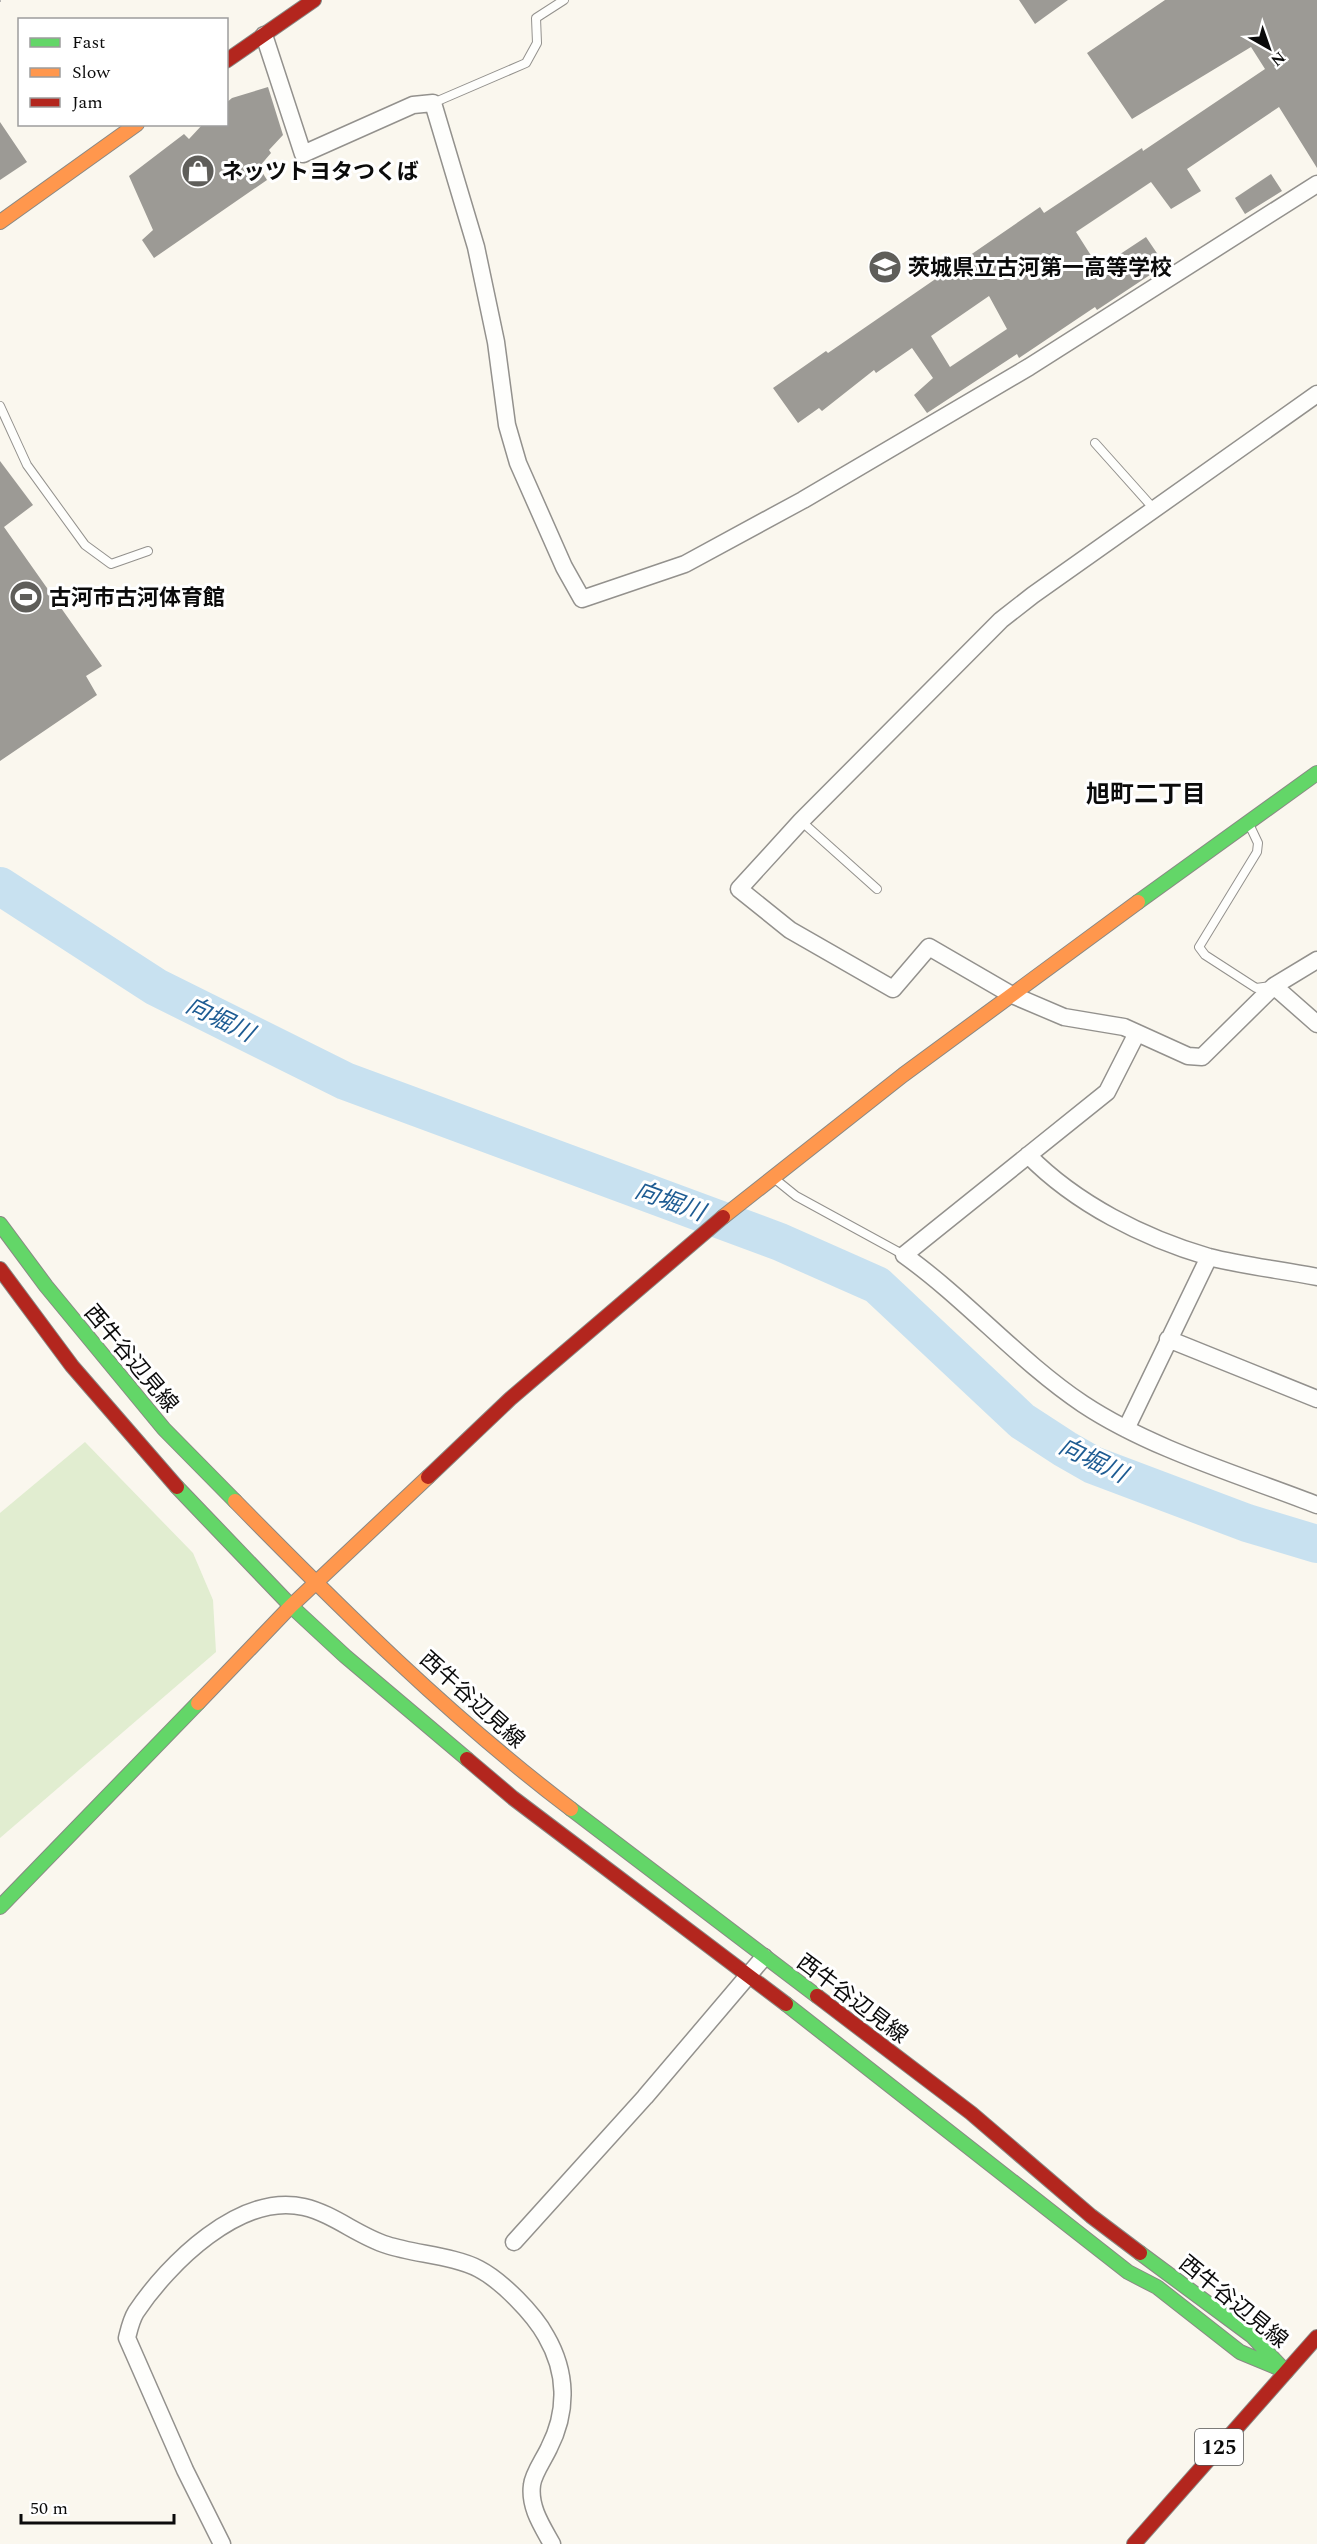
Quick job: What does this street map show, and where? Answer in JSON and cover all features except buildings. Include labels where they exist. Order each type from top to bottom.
[{"type":"main road","points":[[228,60],[314,0]]},
{"type":"main road","points":[[0,222],[134,126]]},
{"type":"main road","points":[[0,1907],[315,1582],[510,1399],[772,1177],[1010,994],[1317,773]]},
{"type":"main road","name":"西牛谷辺見線","points":[[0,1224],[66,1311],[164,1429],[315,1582],[453,1712],[537,1783],[764,1958],[971,2113],[1091,2216],[1252,2337],[1286,2372]]},
{"type":"main road","name":"西牛谷辺見線","points":[[0,1269],[72,1366],[138,1444],[218,1532],[291,1606],[345,1656],[513,1798],[749,1976],[1128,2272],[1157,2287],[1240,2352],[1286,2372]]},
{"type":"main road","name":"125","points":[[1134,2544],[1317,2337]]},
{"type":"street","points":[[264,35],[303,154],[413,105],[433,103],[476,248],[496,342],[507,425],[518,463],[564,567],[582,599],[685,564],[803,500],[1029,367],[1317,184]]},
{"type":"street","points":[[1317,394],[1001,620],[801,821],[739,889],[790,930],[893,989],[928,947],[1010,994],[1064,1017],[1124,1027],[1188,1056],[1202,1057],[1274,986],[1317,960]]},
{"type":"street","points":[[1274,986],[1317,1024]]},
{"type":"street","points":[[1137,1033],[1107,1092],[904,1255],[949,1289],[1039,1370],[1082,1403],[1126,1429],[1317,1505]]},
{"type":"street","points":[[1028,1155],[1046,1174],[1093,1206],[1138,1230],[1209,1257],[1317,1277]]},
{"type":"street","points":[[1126,1429],[1209,1257]]},
{"type":"street","points":[[1168,1339],[1317,1399]]},
{"type":"street","points":[[514,2242],[645,2097],[764,1958]]},
{"type":"street","points":[[222,2544],[185,2470],[127,2338],[134,2314],[176,2262],[220,2228],[241,2214],[272,2207],[303,2207],[337,2220],[385,2245],[478,2268],[504,2286],[545,2333],[557,2358],[565,2398],[554,2439],[531,2484],[533,2508],[552,2544]]},
{"type":"lane","points":[[433,103],[525,63],[537,43],[536,18],[564,0]]},
{"type":"lane","points":[[0,406],[27,465],[85,545],[111,564],[148,551]]},
{"type":"lane","points":[[1095,443],[1154,509]]},
{"type":"lane","points":[[801,821],[877,889]]},
{"type":"lane","points":[[1248,822],[1258,843],[1257,852],[1199,947],[1204,955],[1256,988],[1274,986]]},
{"type":"lane","points":[[772,1177],[796,1196],[904,1255]]},
{"type":"green space","points":[[85,1442],[193,1553],[213,1600],[216,1652],[0,1838],[0,1513]]},
{"type":"waterway","name":"向堀川","points":[[0,886],[156,987],[345,1081],[780,1242],[877,1285],[1022,1421],[1065,1449],[1093,1465],[1247,1523],[1317,1544]]},
{"type":"traffic: fast","points":[[1138,902],[1317,773]]},
{"type":"traffic: fast","points":[[0,1224],[46,1286],[164,1429],[235,1501]]},
{"type":"traffic: fast","points":[[177,1487],[291,1606],[345,1656],[467,1759]]},
{"type":"traffic: fast","points":[[0,1907],[198,1703]]},
{"type":"traffic: fast","points":[[571,1809],[817,1996]]},
{"type":"traffic: fast","points":[[786,2004],[1128,2272],[1157,2287],[1240,2352],[1276,2367]]},
{"type":"traffic: fast","points":[[1140,2253],[1252,2336],[1286,2372]]},
{"type":"traffic: slow","points":[[0,222],[134,126]]},
{"type":"traffic: slow","points":[[723,1217],[903,1075],[1138,902]]},
{"type":"traffic: slow","points":[[198,1703],[291,1606],[428,1477]]},
{"type":"traffic: slow","points":[[235,1501],[356,1622],[439,1700],[571,1809]]},
{"type":"traffic: jam","points":[[228,60],[314,0]]},
{"type":"traffic: jam","points":[[428,1477],[510,1399],[723,1217]]},
{"type":"traffic: jam","points":[[0,1269],[72,1366],[177,1487]]},
{"type":"traffic: jam","points":[[467,1759],[513,1798],[786,2004]]},
{"type":"traffic: jam","points":[[817,1996],[971,2113],[1091,2216],[1140,2253]]},
{"type":"traffic: jam","points":[[1134,2544],[1317,2337]]},
{"type":"place","name":"ネッツトヨタつくば","points":[[198,171]]},
{"type":"place","name":"茨城県立古河第一高等学校","points":[[885,267]]},
{"type":"place","name":"古河市古河体育館","points":[[26,597]]},
{"type":"district","name":"旭町二丁目","points":[[1146,794]]}]
